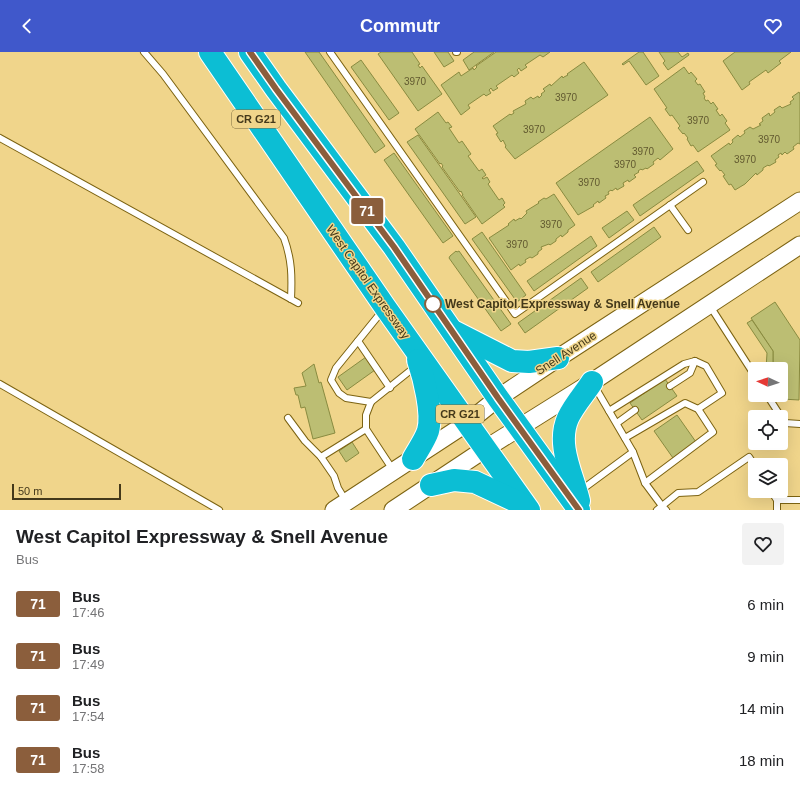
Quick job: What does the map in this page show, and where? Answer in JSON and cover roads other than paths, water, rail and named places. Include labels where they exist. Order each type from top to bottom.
[{"type":"highway","name":"West Capitol Expressway","points":[[210,52],[385,307],[416,355],[467,423],[524,508]]},
{"type":"highway","name":"CR G21","points":[[250,52],[394,247],[498,398],[579,504]]},
{"type":"highway","points":[[452,331],[512,361],[529,362],[558,358]]},
{"type":"highway","points":[[413,459],[428,432],[430,418],[428,402],[416,355]]},
{"type":"highway","points":[[579,504],[564,450],[565,429],[568,417],[592,382]]},
{"type":"highway","points":[[431,485],[454,480],[474,482],[524,508]]},
{"type":"main road","name":"Snell Avenue","points":[[340,506],[467,423],[498,398],[558,358],[800,201]]},
{"type":"main road","points":[[393,510],[485,449],[592,382],[800,245]]},
{"type":"lane","points":[[144,52],[163,74],[284,238],[292,271],[291,299]]},
{"type":"lane","points":[[330,52],[515,314],[703,182]]},
{"type":"lane","points":[[0,138],[298,303]]},
{"type":"lane","points":[[670,205],[688,230]]},
{"type":"lane","points":[[709,305],[748,365]]},
{"type":"lane","points":[[371,402],[346,398],[339,393],[331,380],[336,368],[385,307]]},
{"type":"lane","points":[[358,341],[390,388]]},
{"type":"lane","points":[[394,472],[366,429],[366,415],[371,402],[390,388],[416,355]]},
{"type":"lane","points":[[609,411],[684,364],[696,361],[706,366],[722,393],[698,409]]},
{"type":"lane","points":[[670,386],[690,373],[696,361]]},
{"type":"lane","points":[[592,382],[633,452],[645,483],[664,508]]},
{"type":"lane","points":[[0,384],[219,510]]},
{"type":"lane","points":[[772,402],[785,423],[800,424]]},
{"type":"lane","points":[[625,438],[684,403],[698,409],[713,432],[645,483]]},
{"type":"lane","points":[[617,423],[636,410]]},
{"type":"lane","points":[[288,418],[305,441],[321,457],[334,476],[338,488],[340,506]]},
{"type":"lane","points":[[321,457],[366,429]]},
{"type":"lane","points":[[579,504],[633,452]]},
{"type":"lane","points":[[657,510],[664,508],[678,493],[698,492],[749,457],[750,458]]},
{"type":"lane","points":[[777,510],[777,500],[800,500]]},
{"type":"place","name":"West Capitol Expressway & Snell Avenue","points":[[433,304]]}]
